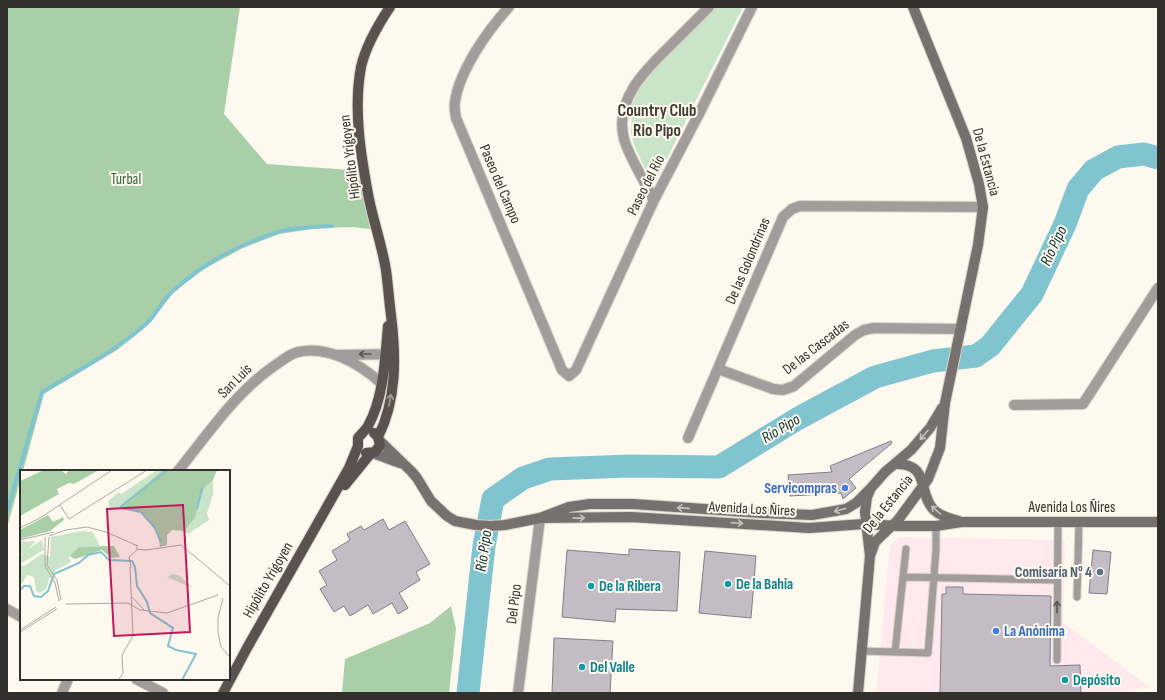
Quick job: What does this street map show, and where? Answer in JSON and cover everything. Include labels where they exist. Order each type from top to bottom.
[{"type":"main road","name":"Hipólito Yrigoyen","points":[[329,505],[372,453],[378,449],[379,439],[386,416],[394,379],[390,354],[390,308],[386,270],[369,199],[360,143],[358,112],[362,66],[369,42],[378,24],[390,7]]},
{"type":"main road","name":"Hipólito Yrigoyen","points":[[230,680],[250,641],[350,468],[358,446],[358,438],[364,433],[373,415],[390,354]]},
{"type":"main road","points":[[364,433],[372,432],[379,439]]},
{"type":"main road","points":[[358,446],[364,453],[372,453]]},
{"type":"main road","name":"Hipólito Yrigoyen","points":[[223,693],[230,680]]},
{"type":"street","name":"Paseo del Campo","points":[[509,7],[489,30],[464,75],[457,91],[454,104],[456,118],[562,370],[569,376]]},
{"type":"street","points":[[654,200],[624,139],[622,124],[625,107],[629,95],[650,66],[709,7]]},
{"type":"street","name":"Paseo del Río","points":[[569,376],[576,370],[654,200],[752,7]]},
{"type":"street","name":"De la Estancia","points":[[870,556],[875,542],[892,526],[924,485],[934,465],[940,448],[945,403],[978,245],[983,207],[979,184],[966,138],[914,7]]},
{"type":"street","name":"De las Golondrinas","points":[[688,438],[783,217],[792,209],[800,206],[983,207]]},
{"type":"street","points":[[1014,405],[1083,404],[1158,288]]},
{"type":"street","name":"De las Cascadas","points":[[718,369],[774,389],[783,390],[794,386],[855,335],[864,330],[874,328],[961,329]]},
{"type":"street","name":"San Luis","points":[[179,470],[236,398],[267,371],[288,356],[298,352],[320,352],[336,355],[390,354]]},
{"type":"street","name":"San Luis","points":[[336,355],[353,362],[381,382]]},
{"type":"street","name":"De la Estancia","points":[[858,693],[870,556],[865,504],[866,497],[871,488],[885,472],[911,450],[930,428],[939,416],[945,403]]},
{"type":"street","points":[[379,439],[407,467]]},
{"type":"street","points":[[372,453],[407,467]]},
{"type":"street","name":"Avenida Los Ñires","points":[[895,464],[910,465],[922,479],[928,501],[934,510],[944,516],[961,522]]},
{"type":"street","name":"Avenida Los Ñires","points":[[407,467],[417,478],[431,501],[447,516],[455,521],[490,526],[518,523],[540,518],[569,507],[590,504],[633,504],[812,515],[841,511],[856,503],[871,488]]},
{"type":"street","points":[[761,525],[762,513]]},
{"type":"street","name":"Avenida Los Ñires","points":[[540,518],[632,517],[809,528],[867,524],[892,526],[936,526],[961,522],[1158,522]]},
{"type":"street","name":"Del Pipo","points":[[518,693],[540,518]]},
{"type":"street","points":[[7,609],[20,616]]},
{"type":"street","points":[[62,693],[68,680]]},
{"type":"street","points":[[138,680],[163,693]]},
{"type":"lane","points":[[1056,660],[1058,522]]},
{"type":"lane","points":[[1077,597],[1079,522]]},
{"type":"lane","points":[[861,651],[928,653],[936,526]]},
{"type":"lane","points":[[895,652],[906,549]]},
{"type":"lane","points":[[904,577],[1057,580]]},
{"type":"shaded area","points":[[899,537],[1065,540],[1063,623],[1150,687],[1117,693],[876,693],[890,546]]},
{"type":"green space","name":"Turbal","points":[[7,7],[240,7],[224,114],[267,164],[364,171],[376,230],[354,227],[319,228],[279,234],[243,248],[204,269],[173,293],[150,323],[117,350],[44,394],[23,470],[20,470],[20,482],[7,528]]},
{"type":"green space","points":[[716,7],[743,7],[655,182],[650,180],[634,145],[631,133],[632,105],[639,89],[653,70]]},
{"type":"green space","points":[[451,606],[456,629],[449,693],[342,693],[345,659],[430,623]]},
{"type":"building","points":[[891,441],[892,443],[849,479],[856,488],[843,499],[841,493],[790,496],[788,475],[832,472],[830,466]]},
{"type":"building","points":[[383,519],[389,530],[405,521],[430,564],[416,572],[420,580],[399,593],[408,608],[398,614],[392,603],[373,614],[368,605],[350,616],[344,606],[334,612],[320,589],[327,585],[319,571],[337,560],[332,551],[350,540],[347,534],[361,526],[364,530]]},
{"type":"building","points":[[629,549],[680,552],[677,611],[616,609],[615,622],[562,617],[567,550],[629,555]]},
{"type":"building","name":"Comisaría N° 4","points":[[1093,550],[1111,552],[1107,594],[1089,593]]},
{"type":"building","name":"De la Bahia","points":[[705,551],[756,556],[751,618],[699,613]]},
{"type":"building","name":"La Anónima","points":[[946,587],[963,587],[963,594],[1051,596],[1050,666],[1080,665],[1081,693],[940,693],[942,594],[946,594]]},
{"type":"building","name":"Del Valle","points":[[554,638],[613,641],[610,693],[552,693]]},
{"type":"waterway","name":"Río Pipo","points":[[468,693],[484,546],[493,499],[523,478],[550,469],[629,466],[719,467],[797,419],[875,377],[933,361],[976,356],[990,346],[1032,294],[1065,224],[1078,189],[1094,170],[1118,157],[1144,154],[1158,158]]},
{"type":"waterway","points":[[7,512],[42,392],[97,360],[123,342],[148,322],[166,298],[184,281],[222,256],[250,242],[285,230],[332,226]]},
{"type":"place","name":"Servicompras","points":[[845,488]]},
{"type":"place","name":"Comisaría N° 4","points":[[1100,572]]},
{"type":"place","name":"De la Bahia","points":[[728,584]]},
{"type":"place","name":"De la Ribera","points":[[591,586]]},
{"type":"place","name":"La Anónima","points":[[996,631]]},
{"type":"place","name":"Del Valle","points":[[582,667]]},
{"type":"place","name":"Depósito","points":[[1065,680]]},
{"type":"district","name":"Country Club Rio Pipo","points":[[657,121]]}]
